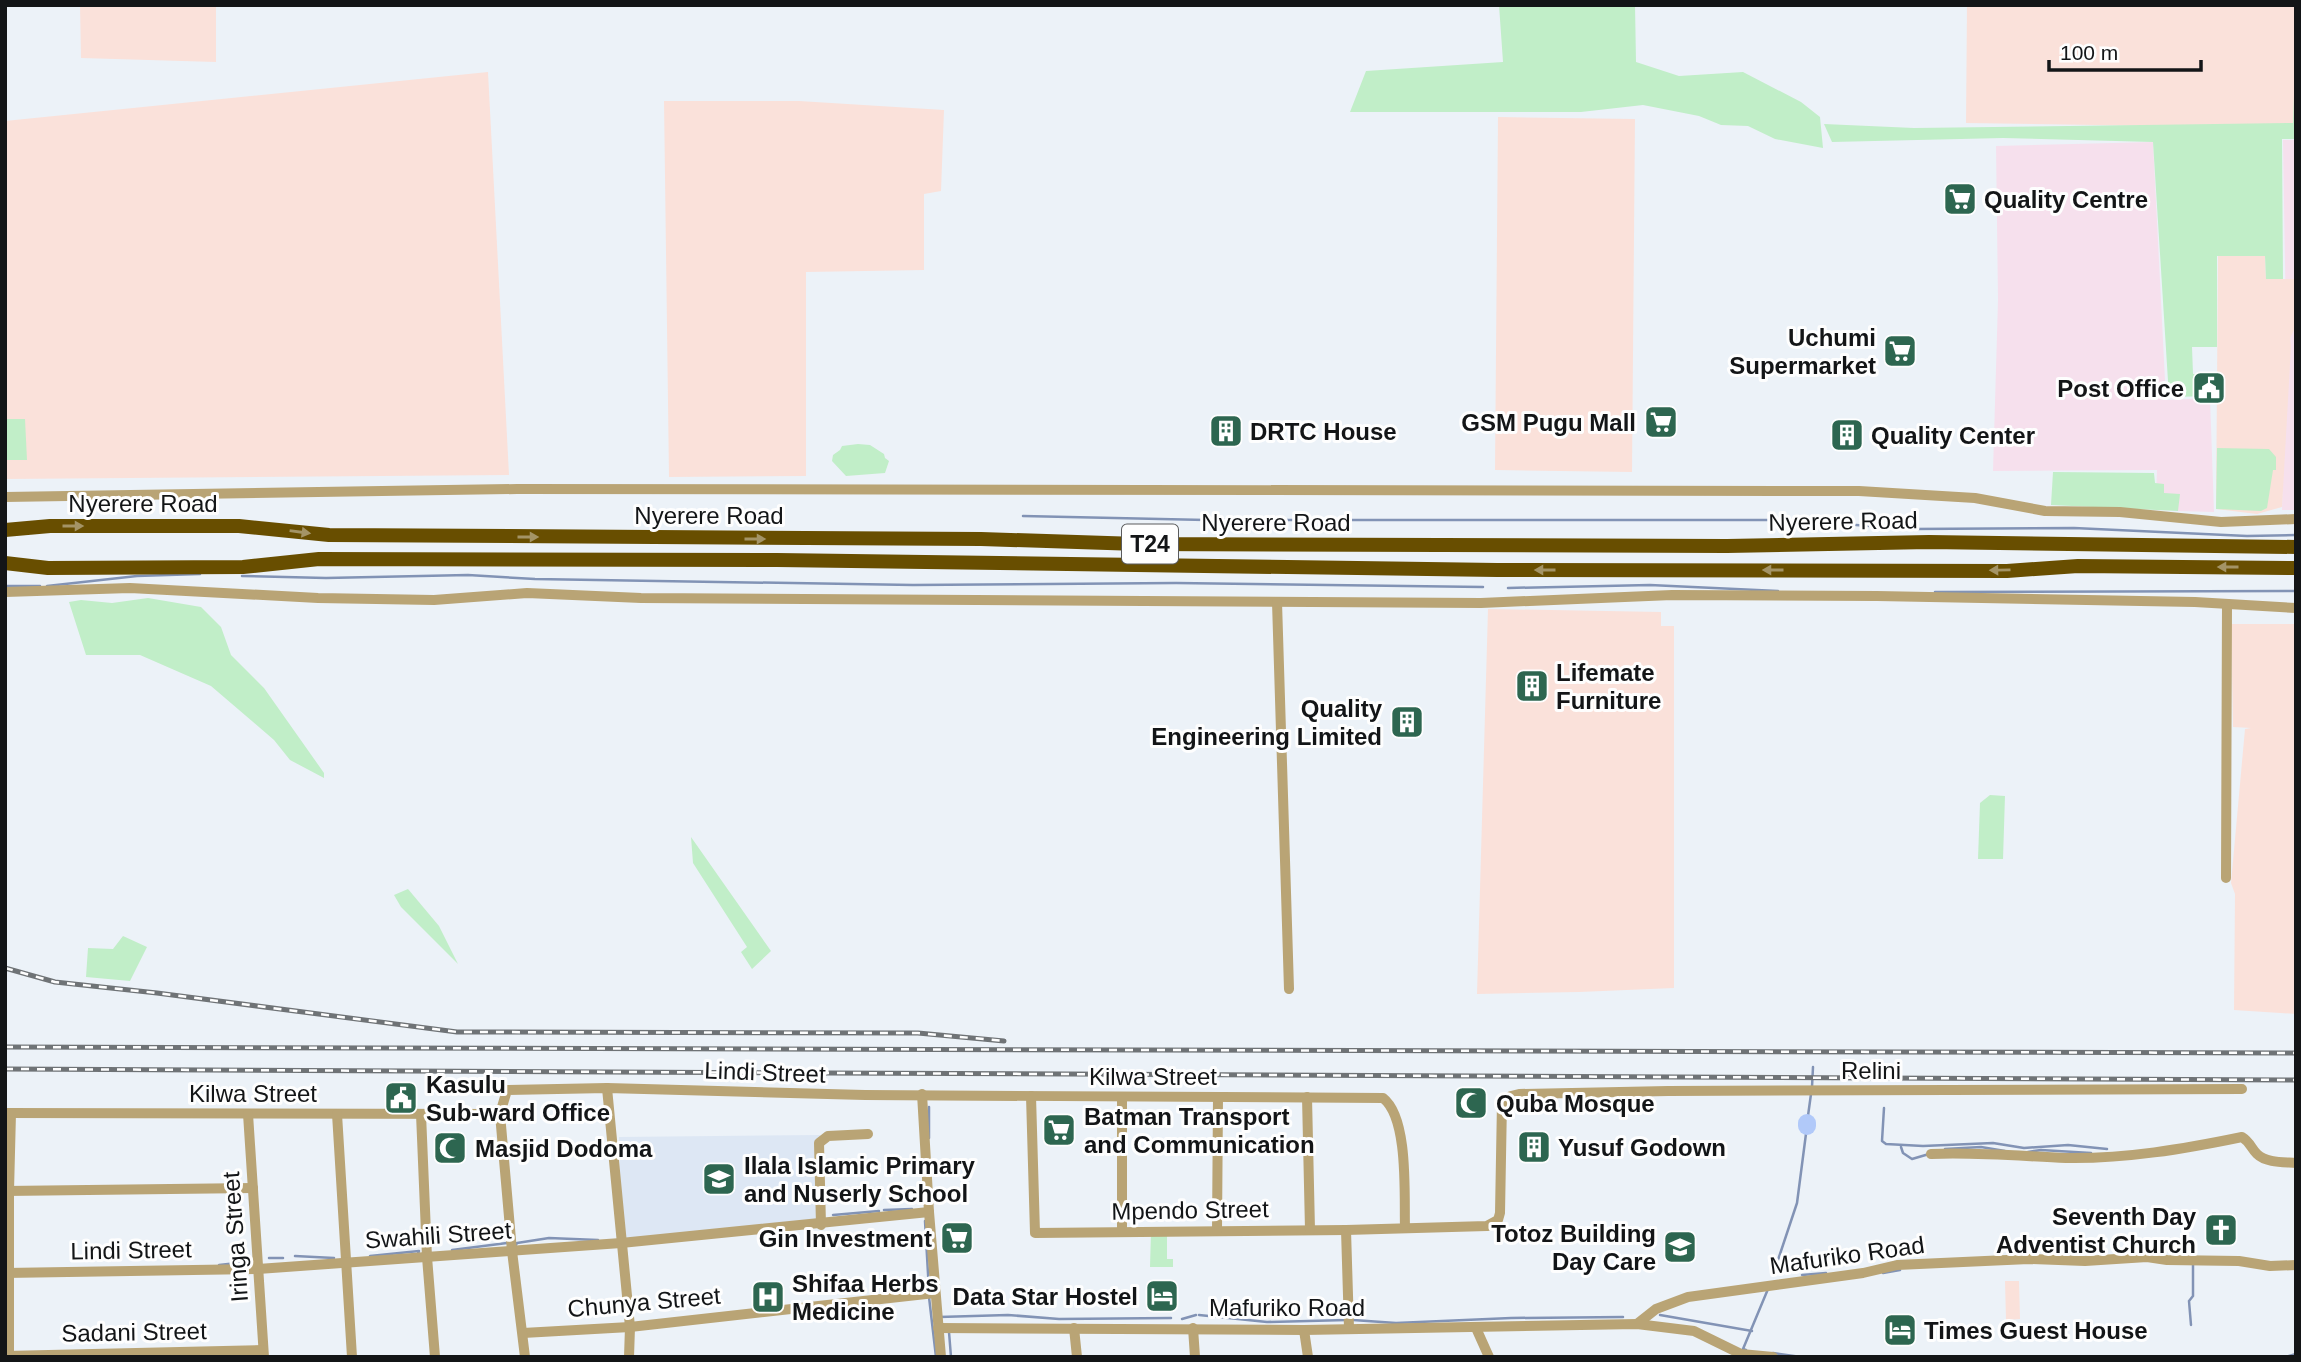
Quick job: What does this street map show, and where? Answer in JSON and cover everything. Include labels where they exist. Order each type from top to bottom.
[{"type":"highway","name":"Nyerere Road","points":[[5,530],[50,526],[239,526],[329,535],[981,539],[1138,544],[1727,547],[1957,542],[2296,547]]},
{"type":"highway","name":"Nyerere Road","points":[[5,563],[47,568],[243,568],[319,559],[777,560],[1511,570],[2007,571],[2078,566],[2296,568]]},
{"type":"street","points":[[5,497],[517,489],[1858,491],[1975,498],[2045,511],[2120,512],[2221,522],[2296,519]]},
{"type":"street","points":[[5,592],[130,588],[318,598],[434,600],[527,593],[655,598],[1481,603],[1672,595],[1878,596],[2296,608]]},
{"type":"street","points":[[1277,602],[1289,989]]},
{"type":"street","points":[[2227,604],[2227,878]]},
{"type":"street","points":[[607,1088],[629,1327],[629,1357]]},
{"type":"street","name":"Lindi Street","points":[[500,1114],[507,1090],[607,1088],[922,1094]]},
{"type":"street","name":"Relini","points":[[1502,1102],[1519,1094],[1668,1091],[2242,1089]]},
{"type":"street","points":[[922,1094],[941,1357]]},
{"type":"street","name":"Kilwa Street","points":[[922,1094],[1383,1098],[1389,1102],[1402,1135],[1405,1228]]},
{"type":"street","name":"Mpendo Street","points":[[1031,1096],[1035,1233],[1487,1226],[1498,1220],[1502,1102]]},
{"type":"street","points":[[1122,1097],[1122,1232]]},
{"type":"street","points":[[1217,1231],[1218,1097]]},
{"type":"street","points":[[1307,1097],[1310,1230]]},
{"type":"street","points":[[7,1356],[8,1112]]},
{"type":"street","name":"Kilwa Street","points":[[8,1112],[500,1114]]},
{"type":"street","name":"Iringa Street","points":[[248,1114],[264,1353]]},
{"type":"street","points":[[337,1114],[352,1357]]},
{"type":"street","points":[[421,1114],[427,1257],[435,1357]]},
{"type":"street","points":[[500,1114],[525,1357]]},
{"type":"street","points":[[821,1224],[819,1143],[828,1136],[868,1134]]},
{"type":"street","points":[[1931,1154],[1973,1152],[2066,1158],[2114,1157],[2242,1137],[2249,1142],[2256,1154],[2264,1159],[2296,1163]]},
{"type":"street","points":[[7,1191],[253,1188]]},
{"type":"street","points":[[621,1244],[929,1212]]},
{"type":"street","points":[[1346,1230],[1349,1328]]},
{"type":"street","name":"Swahili Street","points":[[258,1269],[621,1244]]},
{"type":"street","name":"Mafuriko Road","points":[[1637,1324],[1656,1309],[1672,1302],[1728,1291],[1769,1288],[1863,1273],[1897,1265],[2147,1257],[2166,1260],[2239,1261],[2270,1266],[2296,1265]]},
{"type":"street","name":"Lindi Street","points":[[7,1273],[258,1269]]},
{"type":"street","name":"Chunya Street","points":[[523,1333],[629,1327],[935,1293]]},
{"type":"street","name":"Mafuriko Road","points":[[938,1328],[1304,1330],[1637,1324],[1694,1331],[1741,1355]]},
{"type":"street","points":[[1074,1328],[1077,1357]]},
{"type":"street","points":[[1193,1328],[1195,1357]]},
{"type":"street","points":[[1476,1328],[1489,1357]]},
{"type":"street","points":[[1304,1330],[1308,1357]]},
{"type":"street","name":"Sadani Street","points":[[7,1356],[264,1353]]},
{"type":"street","points":[[1741,1355],[1771,1357]]},
{"type":"shaded area","points":[[80,5],[216,5],[216,62],[81,58]]},
{"type":"shaded area","points":[[1967,5],[2296,5],[2296,100],[2293,128],[1966,123]]},
{"type":"shaded area","points":[[488,72],[509,475],[5,479],[5,121]]},
{"type":"shaded area","points":[[664,101],[799,101],[944,110],[941,191],[924,194],[924,270],[806,272],[806,476],[669,477]]},
{"type":"shaded area","points":[[1498,117],[1635,119],[1632,472],[1495,470]]},
{"type":"shaded area","points":[[2283,140],[2296,140],[2296,510],[2282,510],[2286,326]]},
{"type":"shaded area","points":[[2153,142],[2166,400],[2210,398],[2214,512],[2177,511],[2175,500],[2156,499],[2157,470],[1993,471],[1998,300],[1996,146]]},
{"type":"shaded area","points":[[2218,256],[2265,256],[2266,279],[2296,279],[2295,328],[2290,338],[2282,507],[2257,514],[2216,509]]},
{"type":"shaded area","points":[[1488,609],[1661,612],[1661,626],[1674,626],[1674,988],[1477,994]]},
{"type":"shaded area","points":[[2231,624],[2296,624],[2296,1014],[2234,1010],[2235,894],[2231,883],[2245,729],[2251,728],[2233,727]]},
{"type":"shaded area","name":"Ilala Islamic Primary and Nuserly School","points":[[820,1135],[816,1222],[620,1239],[619,1137]]},
{"type":"shaded area","points":[[2005,1281],[2019,1281],[2020,1319],[2006,1320]]},
{"type":"green space","points":[[1499,5],[1635,5],[1636,62],[1679,76],[1743,72],[1801,102],[1820,117],[1823,148],[1775,139],[1748,126],[1721,125],[1699,116],[1643,105],[1581,112],[1350,112],[1366,71],[1503,62]]},
{"type":"green space","points":[[2294,96],[2296,139],[2282,139],[2283,279],[2266,279],[2265,256],[2217,256],[2217,347],[2192,347],[2193,374],[2216,376],[2216,396],[2169,397],[2153,142],[2003,138],[1832,142],[1824,124],[1914,128],[2293,123]]},
{"type":"green space","points":[[5,419],[25,419],[27,460],[5,460]]},
{"type":"green space","points":[[870,445],[884,454],[889,461],[885,473],[846,476],[832,461],[833,455],[842,446]]},
{"type":"green space","points":[[2217,448],[2269,449],[2276,457],[2276,470],[2273,470],[2267,508],[2261,511],[2216,509]]},
{"type":"green space","points":[[2053,472],[2154,473],[2155,483],[2164,484],[2164,493],[2180,494],[2178,511],[2051,505]]},
{"type":"green space","points":[[148,598],[201,607],[221,627],[231,655],[264,688],[324,773],[324,778],[290,760],[274,740],[211,686],[140,655],[86,655],[69,602],[81,600],[112,603]]},
{"type":"green space","points":[[1990,795],[2005,796],[2003,859],[1978,859],[1980,803]]},
{"type":"green space","points":[[691,837],[771,951],[752,969],[741,952],[747,947],[693,863]]},
{"type":"green space","points":[[408,889],[439,926],[458,964],[401,907],[394,895]]},
{"type":"green space","points":[[123,936],[147,947],[130,981],[86,977],[88,948],[113,949]]},
{"type":"green space","points":[[1151,1232],[1167,1232],[1167,1259],[1173,1259],[1173,1267],[1150,1267]]},
{"type":"waterway","points":[[1023,516],[1206,520],[1786,520],[1912,529],[2074,528],[2247,536],[2296,535]]},
{"type":"waterway","points":[[47,586],[137,576],[200,574]]},
{"type":"waterway","points":[[242,576],[326,578],[468,575],[535,579],[913,585],[1176,583],[1483,587]]},
{"type":"waterway","points":[[1508,588],[1650,585],[1778,591]]},
{"type":"waterway","points":[[5,586],[40,586]]},
{"type":"waterway","points":[[1935,592],[2296,591]]},
{"type":"waterway","points":[[1812,1087],[1813,1067]]},
{"type":"waterway","points":[[1807,1123],[1811,1094]]},
{"type":"waterway","points":[[929,1107],[929,1138]]},
{"type":"waterway","points":[[1884,1108],[1882,1141],[1886,1144],[1923,1146],[1993,1143],[2024,1148],[2068,1145],[2107,1149]]},
{"type":"waterway","points":[[1774,1272],[1797,1203],[1807,1126]]},
{"type":"waterway","points":[[1901,1147],[1903,1153],[1912,1159],[1929,1154]]},
{"type":"waterway","points":[[1945,1149],[1981,1147],[2005,1151]]},
{"type":"waterway","points":[[2028,1152],[2041,1150],[2091,1153]]},
{"type":"waterway","points":[[884,1210],[912,1209]]},
{"type":"waterway","points":[[833,1215],[879,1211]]},
{"type":"waterway","points":[[925,1221],[929,1291]]},
{"type":"waterway","points":[[516,1245],[549,1238],[598,1240]]},
{"type":"waterway","points":[[452,1250],[507,1243]]},
{"type":"waterway","points":[[370,1256],[419,1251],[418,1254]]},
{"type":"waterway","points":[[295,1256],[334,1258]]},
{"type":"waterway","points":[[269,1258],[283,1258]]},
{"type":"waterway","points":[[219,1265],[246,1262]]},
{"type":"waterway","points":[[2191,1325],[2189,1301],[2193,1296],[2193,1264]]},
{"type":"waterway","points":[[1883,1273],[1900,1270]]},
{"type":"waterway","points":[[1802,1275],[1826,1273]]},
{"type":"waterway","points":[[1746,1350],[1743,1349],[1768,1289]]},
{"type":"waterway","points":[[929,1297],[936,1357]]},
{"type":"waterway","points":[[939,1317],[1008,1315],[1059,1319],[1171,1318]]},
{"type":"waterway","points":[[1182,1319],[1196,1315]]},
{"type":"waterway","points":[[1199,1315],[1267,1322],[1347,1320]]},
{"type":"waterway","points":[[1660,1315],[1752,1331]]},
{"type":"waterway","points":[[1353,1320],[1396,1323],[1623,1317]]},
{"type":"waterway","points":[[949,1332],[951,1357]]},
{"type":"waterway","points":[[1773,1353],[1801,1357]]},
{"type":"waterway","points":[[2285,1357],[2296,1354]]},
{"type":"railway","points":[[5,968],[55,982],[457,1032],[918,1033],[1004,1041]]},
{"type":"railway","points":[[5,1047],[2296,1053]]},
{"type":"railway","points":[[5,1069],[2296,1080]]},
{"type":"place","name":"Quality Centre","points":[[1960,199]]},
{"type":"place","name":"Uchumi Supermarket","points":[[1900,351]]},
{"type":"place","name":"Post Office","points":[[2209,388]]},
{"type":"place","name":"GSM Pugu Mall","points":[[1661,422]]},
{"type":"place","name":"DRTC House","points":[[1226,431]]},
{"type":"place","name":"Quality Center","points":[[1847,435]]},
{"type":"place","name":"Lifemate Furniture","points":[[1532,686]]},
{"type":"place","name":"Quality Engineering Limited","points":[[1407,722]]},
{"type":"place","name":"Kasulu Sub-ward Office","points":[[401,1098]]},
{"type":"place","name":"Quba Mosque","points":[[1471,1103]]},
{"type":"place","name":"Batman Transport and Communication","points":[[1059,1130]]},
{"type":"place","name":"Yusuf Godown","points":[[1534,1147]]},
{"type":"place","name":"Masjid Dodoma","points":[[450,1148]]},
{"type":"place","name":"Ilala Islamic Primary and Nuserly School","points":[[719,1179]]},
{"type":"place","name":"Seventh Day Adventist Church","points":[[2221,1230]]},
{"type":"place","name":"Gin Investment","points":[[957,1238]]},
{"type":"place","name":"Totoz Building Day Care","points":[[1680,1247]]},
{"type":"place","name":"Data Star Hostel","points":[[1162,1296]]},
{"type":"place","name":"Shifaa Herbs Medicine","points":[[768,1297]]},
{"type":"place","name":"Times Guest House","points":[[1900,1330]]}]
